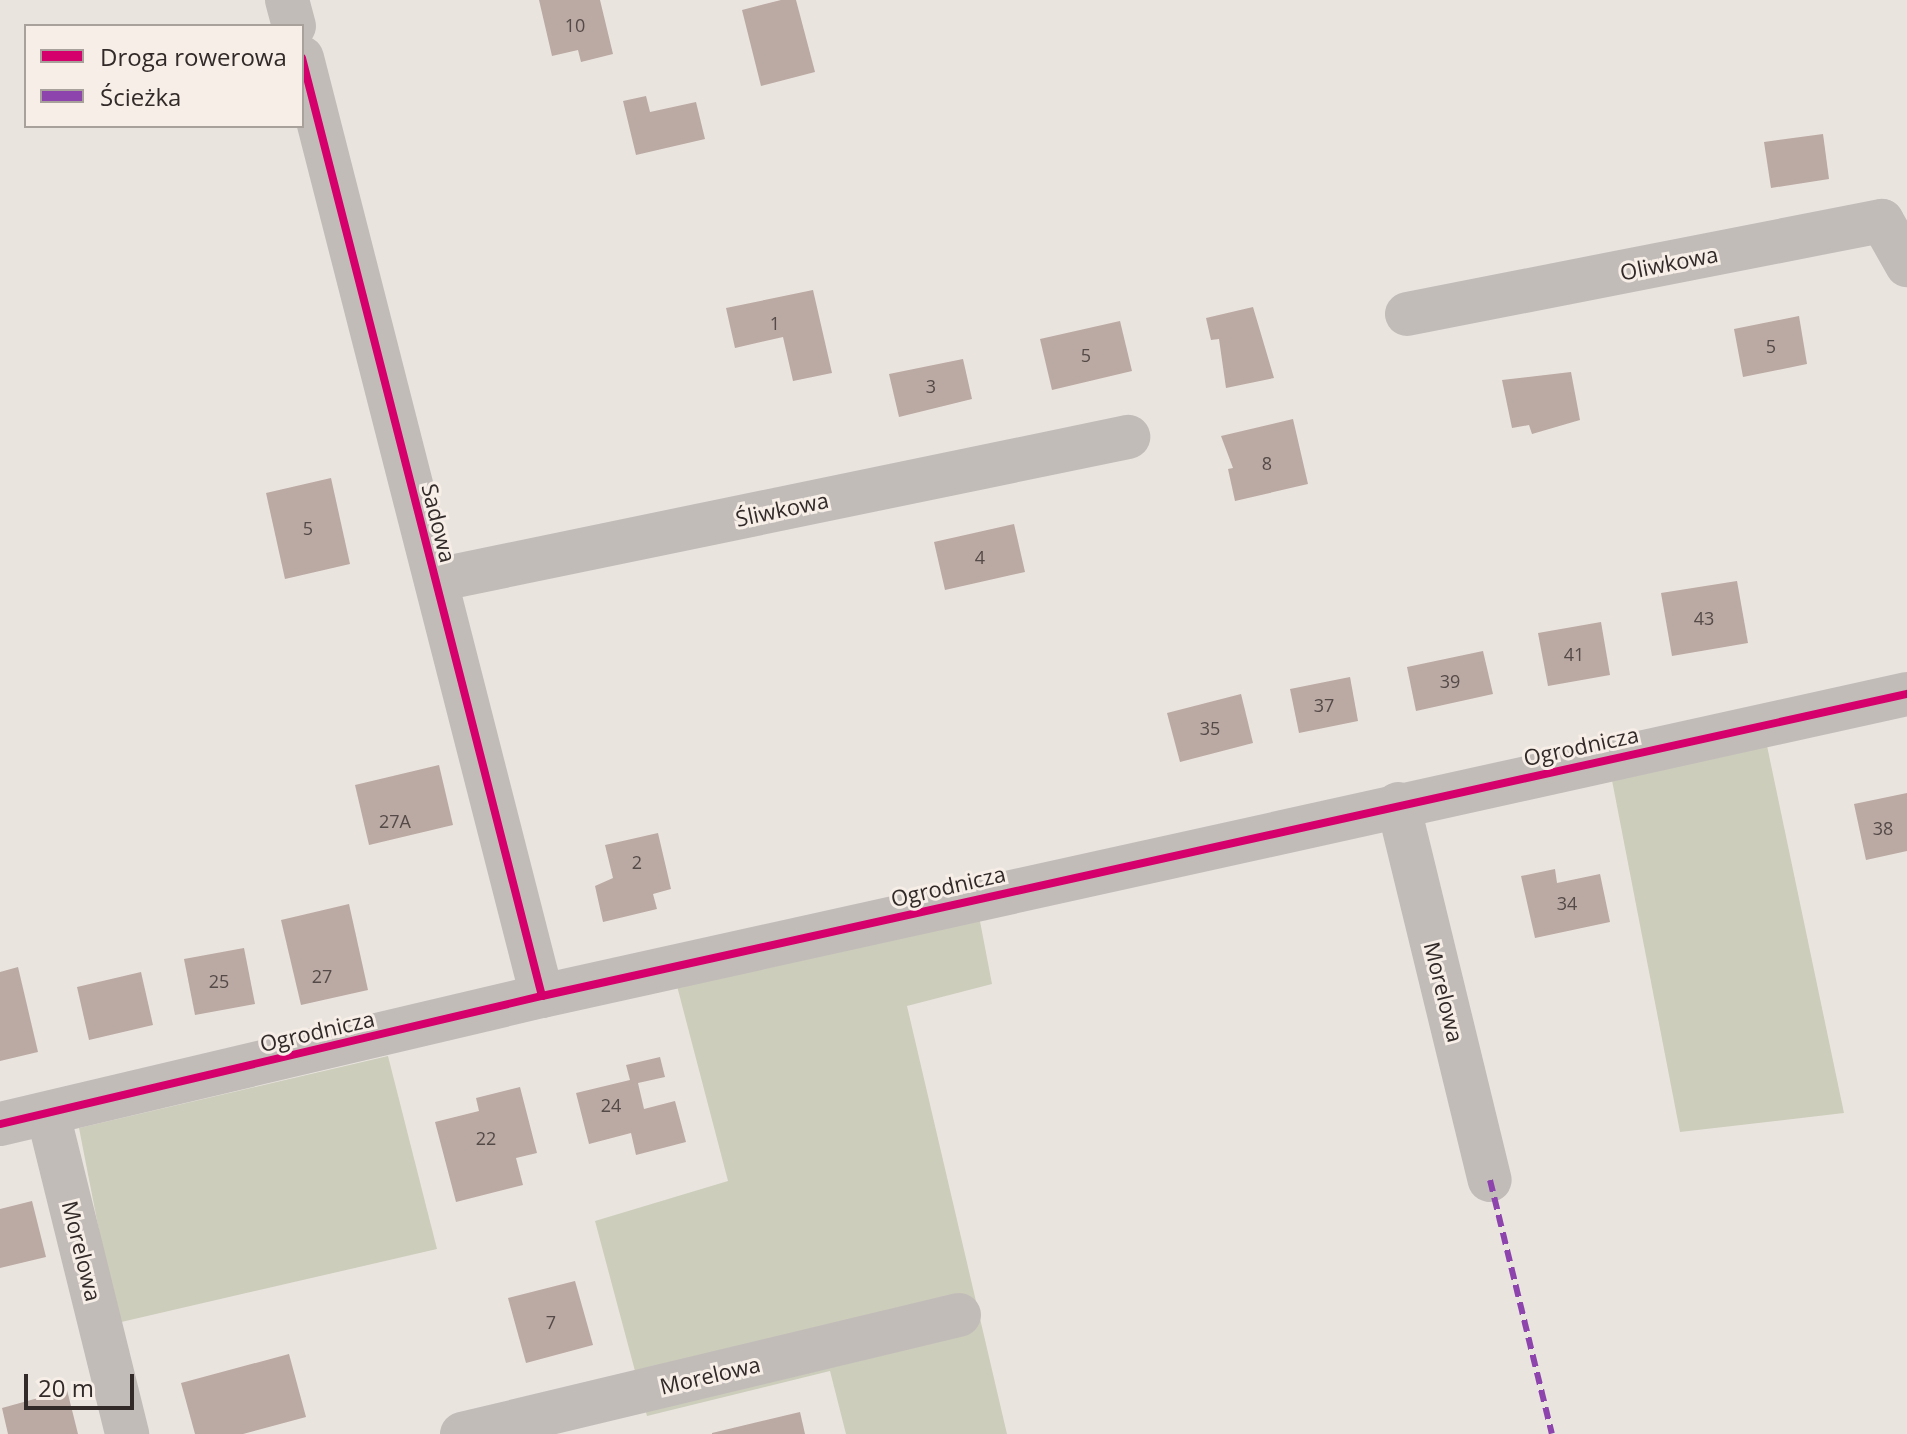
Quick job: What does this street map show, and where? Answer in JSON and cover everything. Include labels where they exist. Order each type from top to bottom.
[{"type":"street","points":[[287,0],[293,24]]},
{"type":"street","name":"Sadowa","points":[[304,66],[542,996]]},
{"type":"street","name":"Oliwkowa","points":[[1407,314],[1882,221],[1907,265]]},
{"type":"street","name":"Śliwkowa","points":[[436,580],[1128,437]]},
{"type":"street","name":"Ogrodnicza","points":[[0,1124],[542,996],[1398,804],[1907,694]]},
{"type":"street","name":"Morelowa","points":[[1398,804],[1490,1180]]},
{"type":"street","name":"Morelowa","points":[[48,1114],[127,1434]]},
{"type":"street","name":"Morelowa","points":[[462,1434],[959,1315]]},
{"type":"green space","points":[[1766,741],[1844,1113],[1680,1132],[1610,770]]},
{"type":"green space","points":[[979,916],[992,984],[907,1006],[1007,1434],[846,1434],[830,1371],[647,1416],[595,1221],[728,1181],[677,986]]},
{"type":"green space","points":[[388,1056],[437,1249],[117,1323],[79,1128]]},
{"type":"building","points":[[539,0],[600,0],[613,54],[581,62],[578,50],[552,56]]},
{"type":"building","points":[[781,0],[796,0],[815,72],[761,86],[742,10]]},
{"type":"building","points":[[646,96],[650,112],[696,102],[705,139],[636,155],[623,101]]},
{"type":"building","points":[[1823,134],[1829,179],[1771,188],[1764,142]]},
{"type":"building","points":[[813,290],[832,373],[793,381],[783,337],[735,348],[726,308]]},
{"type":"building","points":[[1253,307],[1274,378],[1226,388],[1219,339],[1211,340],[1206,318]]},
{"type":"building","points":[[1799,316],[1807,364],[1743,377],[1734,329]]},
{"type":"building","points":[[1120,321],[1132,371],[1052,390],[1040,339]]},
{"type":"building","points":[[963,359],[972,399],[899,417],[889,374]]},
{"type":"building","points":[[1571,372],[1580,420],[1532,434],[1529,425],[1512,428],[1502,380]]},
{"type":"building","points":[[1293,419],[1308,484],[1235,501],[1228,469],[1233,468],[1221,436]]},
{"type":"building","points":[[331,478],[350,564],[285,579],[266,493]]},
{"type":"building","points":[[1014,524],[1025,572],[945,590],[934,542]]},
{"type":"building","points":[[1737,581],[1748,643],[1672,656],[1661,593]]},
{"type":"building","points":[[1601,622],[1610,675],[1548,686],[1538,633]]},
{"type":"building","points":[[1483,651],[1493,694],[1416,711],[1407,667]]},
{"type":"building","points":[[1350,677],[1358,721],[1299,733],[1290,689]]},
{"type":"building","points":[[1241,694],[1253,743],[1180,762],[1167,713]]},
{"type":"building","points":[[439,765],[453,825],[369,845],[355,785]]},
{"type":"building","points":[[1907,793],[1907,851],[1866,860],[1854,804]]},
{"type":"building","points":[[658,833],[671,889],[653,894],[657,909],[603,922],[595,886],[613,878],[605,845]]},
{"type":"building","points":[[1555,869],[1557,883],[1600,874],[1610,922],[1535,938],[1521,876]]},
{"type":"building","points":[[349,904],[368,990],[301,1005],[281,920]]},
{"type":"building","points":[[244,948],[255,1004],[195,1015],[184,959]]},
{"type":"building","points":[[18,967],[38,1052],[0,1061],[0,972]]},
{"type":"building","points":[[141,972],[153,1025],[89,1040],[77,987]]},
{"type":"building","points":[[660,1057],[665,1077],[638,1083],[644,1109],[675,1101],[686,1142],[636,1155],[631,1133],[589,1144],[576,1093],[630,1080],[626,1065]]},
{"type":"building","points":[[520,1087],[537,1153],[516,1158],[523,1185],[456,1202],[435,1122],[479,1111],[476,1098]]},
{"type":"building","points":[[32,1201],[46,1257],[0,1268],[0,1209]]},
{"type":"building","points":[[575,1281],[593,1345],[526,1363],[508,1298]]},
{"type":"building","points":[[289,1354],[306,1417],[243,1434],[195,1434],[181,1383]]},
{"type":"building","points":[[67,1390],[78,1434],[8,1434],[2,1408]]},
{"type":"building","points":[[800,1412],[805,1434],[712,1434],[712,1433]]},
{"type":"marked path","points":[[1490,1180],[1552,1434]]},
{"type":"cycle path","points":[[304,66],[542,996]]},
{"type":"cycle path","points":[[0,1124],[542,996],[1907,694]]}]
